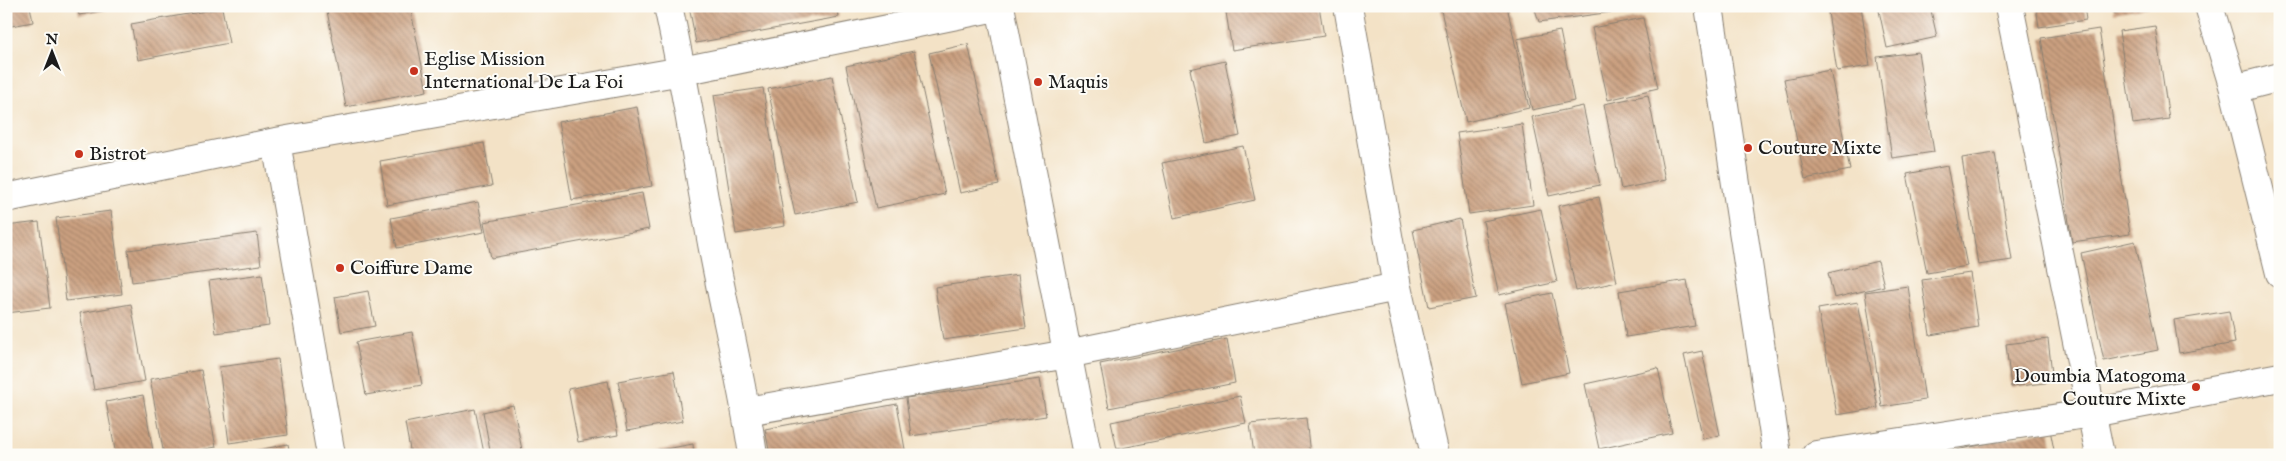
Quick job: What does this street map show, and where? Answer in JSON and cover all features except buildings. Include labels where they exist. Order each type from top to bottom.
[{"type":"street","points":[[668,6],[682,71],[713,249],[747,411],[753,455]]},
{"type":"street","points":[[6,198],[276,142],[682,71],[1000,6],[1087,455]]},
{"type":"street","points":[[1348,6],[1397,287],[1435,455]]},
{"type":"street","points":[[1709,6],[1777,455]]},
{"type":"street","points":[[2008,6],[2100,455]]},
{"type":"street","points":[[2209,6],[2234,90],[2280,273]]},
{"type":"street","points":[[2234,90],[2280,77]]},
{"type":"street","points":[[276,142],[331,455]]},
{"type":"street","points":[[747,411],[1067,354],[1397,287]]},
{"type":"street","points":[[1816,455],[2092,414],[2280,377]]},
{"type":"place","name":"Eglise Mission International De La Foi","points":[[414,71]]},
{"type":"place","name":"Maquis","points":[[1038,82]]},
{"type":"place","name":"Couture Mixte","points":[[1748,148]]},
{"type":"place","name":"Bistrot","points":[[79,154]]},
{"type":"place","name":"Coiffure Dame","points":[[340,268]]},
{"type":"place","name":"Doumbia Matogoma Couture Mixte","points":[[2196,387]]}]
